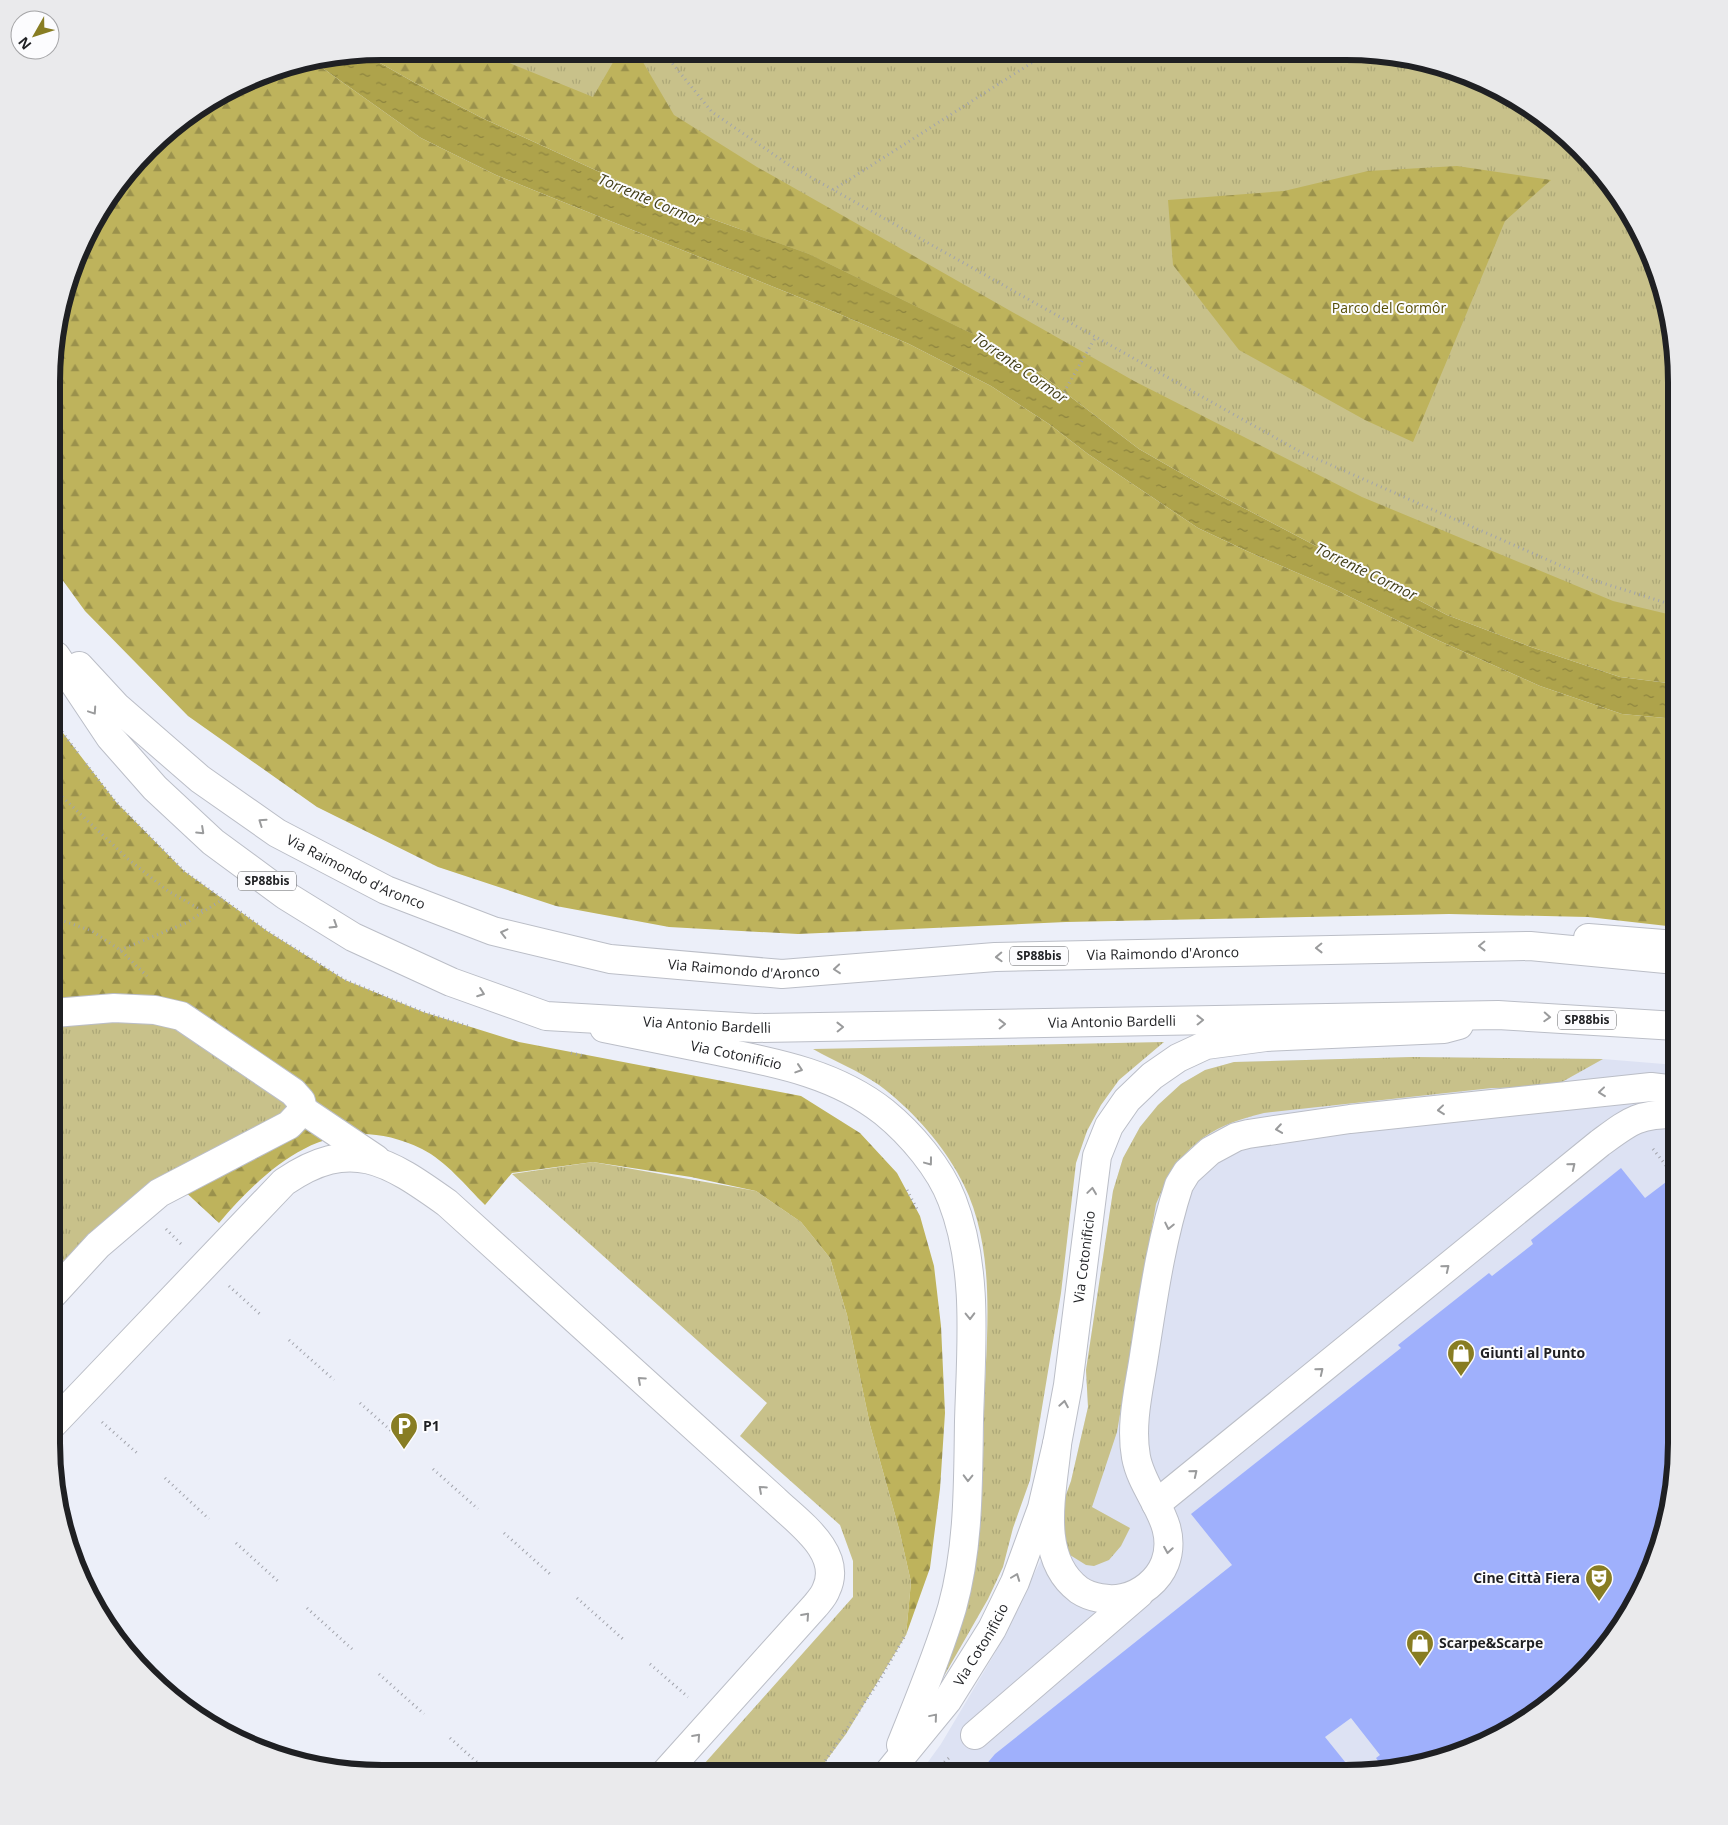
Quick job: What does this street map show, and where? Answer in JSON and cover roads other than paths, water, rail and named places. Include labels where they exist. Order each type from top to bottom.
[{"type":"main road","name":"Via Raimondo d'Aronco","points":[[60,646],[116,706],[200,780],[277,833],[386,890],[493,931],[610,959],[782,974],[995,957],[1530,946]]},
{"type":"main road","name":"SP88bis","points":[[60,662],[110,737],[155,788],[221,848],[285,895],[353,937],[451,982],[546,1016]]},
{"type":"main road","points":[[1530,946],[1566,937],[1668,944]]},
{"type":"main road","name":"SP88bis","points":[[1530,946],[1668,959]]},
{"type":"main road","points":[[60,1012],[114,1008],[155,1010],[181,1016],[293,1092],[301,1101],[302,1110],[289,1125],[159,1193],[98,1245],[60,1286]]},
{"type":"main road","name":"Via Antonio Bardelli","points":[[546,1016],[755,1028],[1498,1014],[1668,1025]]},
{"type":"main road","name":"Via Cotonificio","points":[[894,1765],[947,1701],[992,1629],[1015,1582],[1042,1508],[1068,1385],[1097,1156],[1109,1126],[1127,1100],[1152,1076],[1178,1058],[1206,1045],[1266,1038],[1444,1029],[1498,1014]]},
{"type":"main road","name":"Via Cotonificio","points":[[546,1016],[787,1065],[825,1078],[884,1112],[904,1130],[932,1164],[952,1199],[964,1242],[970,1290],[971,1358],[967,1531],[952,1607],[925,1685],[892,1765]]},
{"type":"main road","points":[[975,1735],[1154,1581],[1164,1565],[1168,1551],[1168,1530],[1142,1477],[1136,1457],[1134,1432],[1136,1406],[1153,1303],[1174,1202],[1179,1185],[1187,1172],[1210,1151],[1230,1140],[1248,1134],[1350,1119],[1651,1087],[1668,1089]]},
{"type":"main road","points":[[302,1110],[376,1160],[409,1176],[447,1203],[818,1541],[827,1557],[830,1576],[826,1591],[815,1606],[672,1765]]},
{"type":"main road","points":[[1156,1504],[1611,1134],[1634,1118],[1668,1114]]},
{"type":"main road","points":[[60,1417],[284,1182],[305,1168],[327,1160],[376,1160]]},
{"type":"main road","points":[[1057,1444],[1051,1521],[1052,1548],[1062,1574],[1084,1593],[1102,1599],[1121,1598],[1146,1588]]},
{"type":"water","name":"Torrente Cormor","points":[[377,60],[482,118],[665,202],[809,254],[981,338],[1030,366],[1139,449],[1221,496],[1447,615],[1531,647],[1620,677],[1668,683],[1668,718],[1622,714],[1540,686],[1433,638],[1330,587],[1198,528],[991,386],[909,344],[816,304],[496,175],[421,138],[320,66]]},
{"type":"place","name":"Giunti al Punto","points":[[1461,1377]]},
{"type":"place","name":"P1","points":[[404,1450]]},
{"type":"place","name":"Cine Città Fiera","points":[[1599,1602]]},
{"type":"place","name":"Scarpe&Scarpe","points":[[1420,1667]]},
{"type":"park label","name":"Parco del Cormôr","points":[[1389,308]]}]
